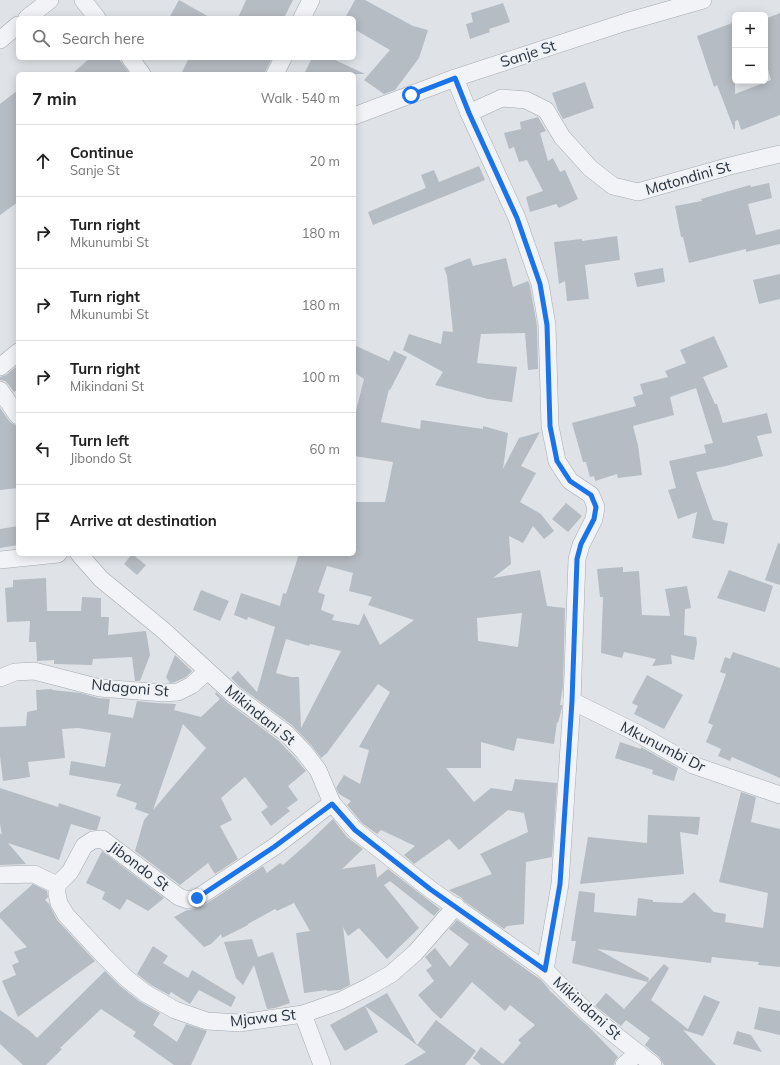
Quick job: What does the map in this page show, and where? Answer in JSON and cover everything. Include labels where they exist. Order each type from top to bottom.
[{"type":"street","points":[[30,16],[50,0]]},
{"type":"street","points":[[83,0],[95,16]]},
{"type":"street","points":[[303,16],[311,0]]},
{"type":"street","name":"Sanje St","points":[[356,115],[455,78],[626,22],[704,0]]},
{"type":"street","points":[[0,40],[16,27]]},
{"type":"street","points":[[132,60],[140,72]]},
{"type":"street","points":[[276,72],[282,60]]},
{"type":"street","points":[[455,78],[469,113],[517,218],[540,284],[547,325],[550,426],[557,461],[570,481],[591,495],[596,507],[594,519],[581,544],[577,559],[572,701],[560,884],[545,970]]},
{"type":"street","name":"Matondini St","points":[[469,113],[502,98],[526,100],[546,110],[562,138],[590,168],[614,186],[638,192],[730,166],[780,154]]},
{"type":"street","points":[[0,367],[16,354]]},
{"type":"street","points":[[0,390],[16,413]]},
{"type":"street","points":[[0,560],[39,556]]},
{"type":"street","name":"Mikindani St","points":[[81,556],[101,579],[163,630],[234,696],[286,733],[318,770],[332,804],[355,830],[430,889],[545,970],[588,1013],[653,1065]]},
{"type":"street","name":"Ndagoni St","points":[[0,678],[15,672],[34,671],[100,688],[164,693],[178,692],[192,685],[207,671]]},
{"type":"street","name":"Mkunumbi Dr","points":[[572,701],[637,733],[694,765],[780,795]]},
{"type":"street","name":"Jibondo St","points":[[57,886],[70,872],[84,846],[93,840],[102,839],[179,897],[188,900],[197,898],[274,847],[332,804]]},
{"type":"street","points":[[0,875],[34,874],[57,886]]},
{"type":"street","name":"Mjawa St","points":[[57,886],[59,903],[66,915],[126,978],[144,992],[175,1010],[207,1021],[240,1023],[303,1014],[340,1001],[370,986],[391,974],[415,953],[456,906]]},
{"type":"street","points":[[303,1014],[322,1065]]},
{"type":"street","points":[[624,1065],[638,1053]]},
{"type":"building","points":[[179,0],[207,16],[170,16]]},
{"type":"building","points":[[246,0],[293,0],[285,16],[239,16]]},
{"type":"building","points":[[355,0],[365,0],[413,26],[428,30],[419,58],[395,90],[384,94],[364,80],[390,50],[356,30],[356,16],[346,16]]},
{"type":"building","points":[[503,3],[510,22],[489,29],[490,32],[470,39],[466,24],[473,22],[471,13]]},
{"type":"building","points":[[780,13],[780,115],[741,130],[738,120],[735,121],[734,129],[717,85],[714,87],[697,36],[732,23],[732,84],[735,84],[735,94],[761,84],[768,84],[768,81],[771,80],[768,70],[768,18]]},
{"type":"building","points":[[88,60],[120,60],[128,72],[74,72]]},
{"type":"building","points":[[188,60],[271,60],[266,72],[182,72]]},
{"type":"building","points":[[311,60],[335,60],[365,74],[356,74],[356,72],[305,72]]},
{"type":"building","points":[[585,82],[594,108],[563,119],[552,93]]},
{"type":"building","points":[[16,92],[16,203],[0,215],[0,104]]},
{"type":"building","points":[[538,117],[546,131],[540,133],[548,161],[553,158],[560,172],[565,170],[578,199],[559,208],[556,204],[530,212],[526,197],[543,191],[527,160],[519,162],[514,147],[509,149],[504,133],[521,129],[520,122]]},
{"type":"building","points":[[479,166],[485,180],[373,225],[368,212],[426,188],[421,175],[434,170],[439,182]]},
{"type":"building","points":[[769,183],[772,198],[748,204],[756,235],[780,229],[780,244],[746,252],[746,249],[689,263],[683,237],[681,237],[675,206],[702,201],[701,199],[750,185],[751,187]]},
{"type":"building","points":[[617,236],[620,260],[585,265],[589,299],[567,301],[565,281],[559,284],[554,242],[582,239],[582,241]]},
{"type":"building","points":[[470,258],[473,266],[506,258],[513,287],[528,281],[530,286],[537,326],[538,369],[528,370],[525,333],[481,334],[477,363],[517,367],[512,402],[488,399],[435,385],[443,372],[403,350],[409,334],[441,344],[443,331],[453,332],[447,276],[444,268]]},
{"type":"building","points":[[663,268],[665,282],[637,287],[634,273]]},
{"type":"building","points":[[780,274],[780,299],[759,304],[753,280]]},
{"type":"building","points":[[714,336],[728,367],[703,377],[715,404],[717,404],[723,423],[767,413],[772,433],[757,436],[763,456],[696,472],[713,520],[728,523],[724,544],[692,538],[697,512],[678,519],[668,490],[676,488],[669,461],[706,453],[704,445],[713,443],[696,388],[670,397],[674,415],[633,426],[638,445],[642,475],[618,478],[617,474],[595,481],[594,476],[590,477],[586,462],[583,462],[572,423],[636,406],[633,397],[643,394],[640,384],[668,377],[665,371],[686,363],[680,350]]},
{"type":"building","points":[[356,346],[389,361],[394,351],[407,357],[390,390],[389,389],[381,422],[420,429],[421,420],[483,429],[483,426],[508,433],[503,469],[519,438],[540,432],[521,466],[536,473],[520,502],[541,514],[554,531],[544,539],[533,526],[523,543],[509,536],[511,564],[493,578],[540,570],[547,606],[565,608],[563,686],[560,705],[562,705],[562,707],[558,723],[557,722],[554,744],[517,738],[514,751],[481,742],[481,768],[446,768],[474,802],[491,788],[512,791],[515,779],[557,783],[552,857],[526,862],[524,924],[507,926],[504,929],[449,890],[492,874],[480,854],[528,832],[524,813],[508,810],[459,850],[449,839],[414,864],[404,855],[415,846],[381,830],[377,834],[362,823],[347,805],[351,801],[339,794],[336,788],[344,775],[360,784],[369,750],[359,747],[390,692],[378,684],[327,753],[321,758],[292,725],[240,687],[231,678],[238,671],[257,692],[275,627],[248,617],[247,620],[234,615],[241,593],[280,606],[283,593],[286,594],[298,556],[356,556],[356,502],[385,502],[393,462],[356,456],[356,411],[364,379],[356,373]],"holes":[[[327,566],[353,573],[349,591],[372,597],[368,605],[414,620],[380,645],[364,613],[359,625],[332,620],[334,615],[321,610],[325,595],[318,592]],[[522,613],[518,647],[478,641],[477,618]],[[286,639],[309,646],[310,644],[341,651],[301,728],[299,677],[291,677],[276,673]]]},
{"type":"building","points":[[16,367],[16,390],[14,392],[5,381],[0,380],[0,377],[6,375]]},
{"type":"building","points":[[0,408],[10,422],[16,426],[16,488],[0,490]]},
{"type":"building","points":[[566,503],[582,516],[568,532],[552,519]]},
{"type":"building","points":[[16,526],[16,545],[0,548],[0,529]]},
{"type":"building","points":[[778,543],[780,544],[780,585],[765,580]]},
{"type":"building","points":[[130,556],[135,556],[146,565],[137,575],[124,564]]},
{"type":"building","points":[[623,567],[623,572],[639,571],[642,615],[670,616],[665,589],[687,586],[691,608],[685,609],[684,635],[696,637],[697,643],[694,660],[671,655],[672,664],[652,666],[656,659],[624,652],[622,658],[601,653],[603,597],[600,597],[597,569]]},
{"type":"building","points":[[729,570],[773,586],[765,612],[717,598]]},
{"type":"building","points":[[46,578],[47,611],[81,611],[82,597],[101,598],[101,617],[109,617],[108,635],[146,631],[150,655],[140,681],[135,681],[132,657],[93,659],[92,665],[54,664],[54,660],[37,661],[36,642],[29,642],[30,621],[7,622],[5,588],[13,587],[13,580]]},
{"type":"building","points":[[201,590],[229,601],[220,621],[193,610]]},
{"type":"building","points":[[733,652],[780,668],[780,778],[732,757],[730,761],[718,756],[721,749],[706,742],[713,725],[708,723],[726,674],[720,672],[725,657],[730,659]]},
{"type":"building","points":[[175,655],[192,671],[186,677],[170,683],[166,677]]},
{"type":"building","points":[[647,675],[683,695],[664,729],[634,714],[638,706],[632,703]]},
{"type":"building","points":[[52,689],[110,699],[108,714],[133,718],[137,701],[176,704],[174,710],[201,717],[220,699],[215,694],[216,692],[228,703],[279,741],[306,771],[288,786],[298,800],[287,808],[290,811],[271,826],[261,812],[268,807],[245,777],[221,798],[232,820],[220,826],[238,859],[215,874],[208,863],[180,885],[135,851],[144,820],[149,814],[135,809],[137,803],[116,796],[121,784],[69,775],[71,761],[105,767],[111,733],[78,728],[62,729],[65,758],[28,762],[30,777],[3,781],[0,756],[0,727],[26,726],[27,712],[37,710],[36,690]],"holes":[[[183,724],[206,748],[153,810]]]},
{"type":"building","points":[[620,742],[641,749],[641,747],[678,768],[674,781],[652,774],[653,770],[615,758]]},
{"type":"building","points":[[0,788],[58,807],[59,803],[101,817],[97,830],[91,830],[71,824],[59,860],[8,843],[26,864],[0,865],[0,833],[2,835],[0,824]]},
{"type":"building","points":[[741,792],[756,797],[751,822],[780,829],[780,967],[758,965],[759,962],[712,957],[711,963],[597,949],[649,978],[648,982],[572,963],[576,941],[571,941],[579,891],[595,893],[594,912],[636,916],[638,898],[653,900],[653,902],[682,903],[694,892],[714,912],[726,914],[725,922],[763,928],[768,893],[719,882]]},
{"type":"building","points":[[648,815],[700,817],[698,835],[680,832],[684,874],[580,884],[588,837],[647,843]]},
{"type":"building","points":[[333,819],[347,837],[363,849],[342,869],[375,864],[377,878],[388,869],[440,909],[434,916],[390,881],[384,885],[419,928],[387,959],[359,928],[348,936],[343,927],[350,985],[340,990],[304,993],[296,933],[310,931],[294,903],[277,911],[275,909],[222,938],[221,934],[211,944],[204,947],[174,917],[187,910],[203,906],[263,866],[267,873],[280,863],[283,865]]},
{"type":"building","points":[[102,851],[164,898],[148,911],[127,899],[120,910],[102,899],[105,892],[86,883]]},
{"type":"building","points":[[33,884],[47,891],[48,897],[45,900],[49,904],[57,920],[95,961],[18,1017],[2,981],[16,975],[12,965],[19,962],[14,952],[27,947],[0,918],[0,913]]},
{"type":"building","points":[[457,920],[541,980],[549,990],[588,1026],[618,1057],[614,1065],[481,1065],[473,1058],[481,1047],[503,1064],[521,1043],[518,1040],[535,1025],[510,1005],[505,1011],[472,982],[441,1019],[418,995],[434,981],[426,970],[432,966],[425,957],[435,948],[450,967],[469,944],[449,929]]},
{"type":"building","points":[[252,939],[258,957],[273,952],[290,1003],[267,1009],[254,965],[243,985],[236,978],[224,942]]},
{"type":"building","points":[[153,946],[168,956],[163,963],[188,978],[192,970],[236,997],[231,1007],[199,990],[190,1004],[171,992],[169,995],[151,985],[137,974]]},
{"type":"building","points":[[664,964],[669,968],[651,1000],[688,1029],[704,995],[720,1002],[703,1036],[683,1030],[716,1065],[664,1065],[659,1057],[645,1045],[650,1038],[626,1020],[621,1026],[595,1006],[606,993],[624,1009]]},
{"type":"building","points":[[105,971],[120,986],[139,1001],[160,1013],[153,1025],[177,1042],[186,1024],[207,1031],[191,1065],[174,1065],[133,1036],[136,1032],[101,1009],[60,1048],[62,1049],[46,1065],[23,1065],[0,1044],[0,1010],[30,1031],[37,1038]]},
{"type":"building","points":[[387,993],[417,1045],[436,1020],[476,1051],[465,1065],[404,1065],[426,1052],[365,1006],[378,1032],[345,1051],[330,1025]]},
{"type":"building","points":[[759,1007],[780,1011],[780,1035],[754,1029]]},
{"type":"building","points":[[737,1031],[751,1035],[762,1052],[733,1044]]},
{"type":"route","points":[[197,898],[274,847],[332,804],[355,830],[430,889],[545,970],[560,884],[572,701],[577,559],[581,544],[594,519],[596,507],[591,495],[570,481],[557,461],[550,426],[547,325],[540,284],[517,218],[469,113],[455,78],[411,95]]}]
